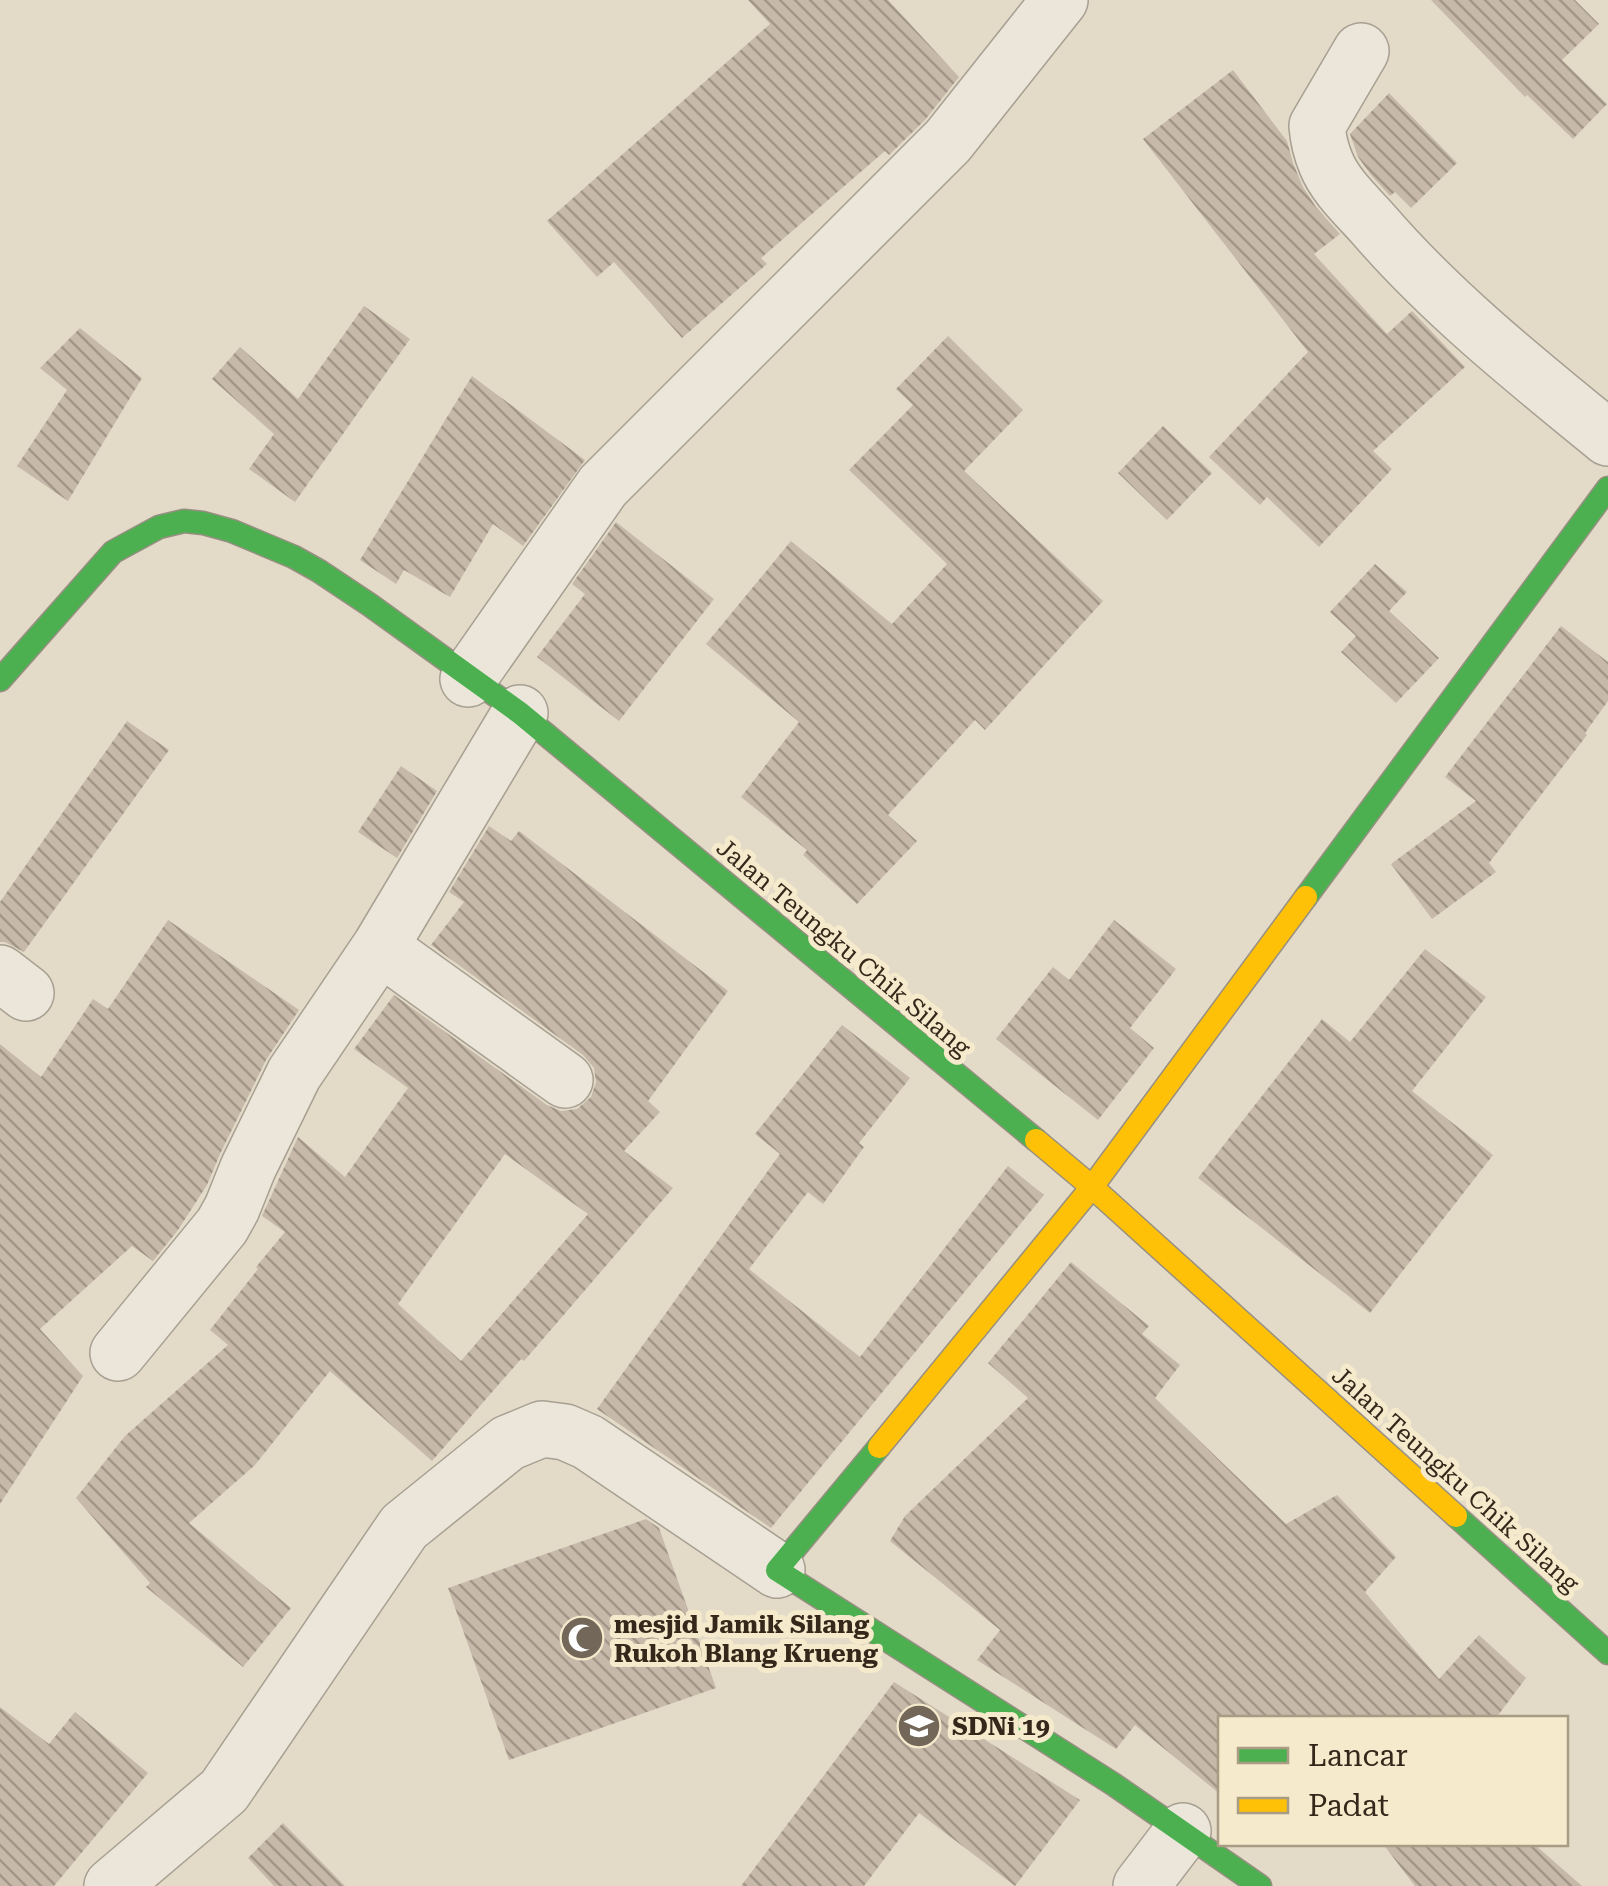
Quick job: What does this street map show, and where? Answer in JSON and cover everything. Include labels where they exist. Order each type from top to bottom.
[{"type":"street","points":[[468,679],[603,486],[948,141],[1060,0]]},
{"type":"street","points":[[1362,51],[1317,126],[1326,166],[1405,262],[1516,364],[1608,438]]},
{"type":"street","points":[[777,1570],[1092,1187],[1608,488]]},
{"type":"street","name":"Jalan Teungku Chik Silang","points":[[0,680],[113,552],[133,538],[176,521],[231,531],[315,568],[520,714],[1092,1187],[1608,1652]]},
{"type":"street","points":[[118,1353],[222,1226],[294,1074],[380,946],[520,714]]},
{"type":"street","points":[[380,946],[565,1080]]},
{"type":"street","points":[[112,1886],[224,1792],[404,1526],[508,1442],[542,1429],[564,1432],[588,1442],[777,1570],[1113,1784],[1260,1886]]},
{"type":"street","points":[[1141,1886],[1183,1831]]},
{"type":"building","points":[[748,0],[888,0],[959,77],[925,120],[889,155],[885,151],[761,258],[767,264],[682,338],[614,262],[597,277],[547,221],[770,24]]},
{"type":"building","points":[[1431,0],[1575,0],[1599,24],[1562,60],[1607,104],[1573,139],[1525,97]]},
{"type":"building","points":[[1233,70],[1287,141],[1303,187],[1340,234],[1314,254],[1387,334],[1412,311],[1465,367],[1373,451],[1392,469],[1319,547],[1267,497],[1260,505],[1209,457],[1308,352],[1143,139]]},
{"type":"building","points":[[1389,93],[1457,163],[1411,208],[1395,192],[1390,196],[1371,175],[1358,157],[1350,134]]},
{"type":"building","points":[[364,306],[410,339],[295,502],[249,469],[274,434],[212,379],[240,347],[298,399]]},
{"type":"building","points":[[80,328],[142,378],[68,501],[17,466],[67,390],[40,368]]},
{"type":"building","points":[[948,336],[1023,410],[964,471],[1103,601],[985,730],[975,720],[888,815],[917,841],[857,904],[803,855],[807,850],[741,797],[799,722],[706,644],[791,541],[892,624],[947,564],[849,470],[913,405],[896,389]]},
{"type":"building","points":[[472,376],[585,460],[523,546],[493,524],[450,597],[404,570],[396,584],[360,560]]},
{"type":"building","points":[[1163,426],[1212,473],[1167,520],[1118,473]]},
{"type":"building","points":[[616,522],[714,599],[619,721],[537,657],[585,594],[572,584]]},
{"type":"building","points":[[1375,564],[1407,592],[1389,611],[1439,658],[1396,703],[1341,652],[1356,636],[1330,612]]},
{"type":"building","points":[[1561,626],[1608,662],[1608,701],[1587,735],[1489,863],[1496,872],[1432,919],[1391,864],[1476,801],[1445,777]]},
{"type":"building","points":[[127,721],[169,750],[24,952],[0,942],[0,902]]},
{"type":"building","points":[[401,766],[437,791],[397,858],[358,832]]},
{"type":"building","points":[[489,826],[511,841],[519,831],[728,991],[648,1101],[660,1112],[624,1151],[673,1188],[432,1461],[330,1371],[255,1465],[189,1523],[291,1608],[243,1667],[146,1587],[150,1583],[76,1498],[125,1436],[228,1345],[210,1330],[285,1232],[262,1216],[298,1137],[345,1177],[408,1088],[354,1049],[394,995],[547,1105],[561,1111],[577,1109],[591,1097],[596,1082],[594,1068],[583,1055],[431,945],[464,902],[449,892]],"holes":[[[505,1154],[588,1214],[461,1361],[398,1304]]]},
{"type":"building","points":[[168,920],[299,1010],[266,1060],[207,1185],[153,1261],[132,1246],[40,1329],[83,1376],[0,1504],[0,1044],[41,1077],[93,999],[108,1009]]},
{"type":"building","points":[[1114,920],[1176,969],[1130,1028],[1154,1048],[1098,1120],[996,1039],[1053,967],[1069,980]]},
{"type":"building","points":[[1425,949],[1486,997],[1412,1091],[1493,1155],[1370,1313],[1198,1178],[1322,1019],[1350,1042]]},
{"type":"building","points":[[842,1025],[910,1078],[859,1143],[864,1147],[823,1204],[808,1192],[749,1269],[860,1357],[1008,1166],[1044,1195],[771,1528],[597,1409],[780,1154],[755,1134]]},
{"type":"building","points":[[1071,1262],[1149,1326],[1142,1334],[1180,1365],[1155,1398],[1286,1524],[1337,1495],[1396,1557],[1365,1592],[1439,1679],[1479,1635],[1526,1678],[1498,1716],[1218,1716],[1218,1792],[1135,1725],[1116,1749],[977,1660],[1000,1630],[890,1541],[905,1516],[1028,1398],[988,1363]]},
{"type":"building","name":"mesjid Jamik Silang Rukoh Blang Krueng","points":[[646,1519],[659,1528],[716,1688],[509,1760],[448,1588]]},
{"type":"building","name":"SDNi 19","points":[[894,1682],[1080,1800],[1015,1886],[919,1813],[864,1886],[741,1886]]},
{"type":"building","points":[[0,1707],[49,1744],[75,1712],[148,1773],[54,1886],[0,1886]]},
{"type":"building","points":[[283,1823],[345,1886],[274,1886],[248,1858]]},
{"type":"building","points":[[1385,1846],[1536,1846],[1582,1886],[1415,1886]]},
{"type":"traffic: fast","points":[[1306,897],[1608,488]]},
{"type":"traffic: fast","points":[[0,680],[113,552],[159,527],[184,521],[203,523],[294,557],[370,605],[520,713],[1036,1140]]},
{"type":"traffic: fast","points":[[879,1447],[777,1570],[1113,1784],[1260,1886]]},
{"type":"traffic: fast","points":[[1456,1516],[1608,1653]]},
{"type":"traffic: slow","points":[[879,1447],[1092,1187],[1306,897]]},
{"type":"traffic: slow","points":[[1036,1140],[1456,1516]]},
{"type":"place","name":"mesjid Jamik Silang Rukoh Blang Krueng","points":[[582,1638]]},
{"type":"place","name":"SDNi 19","points":[[919,1726]]}]
